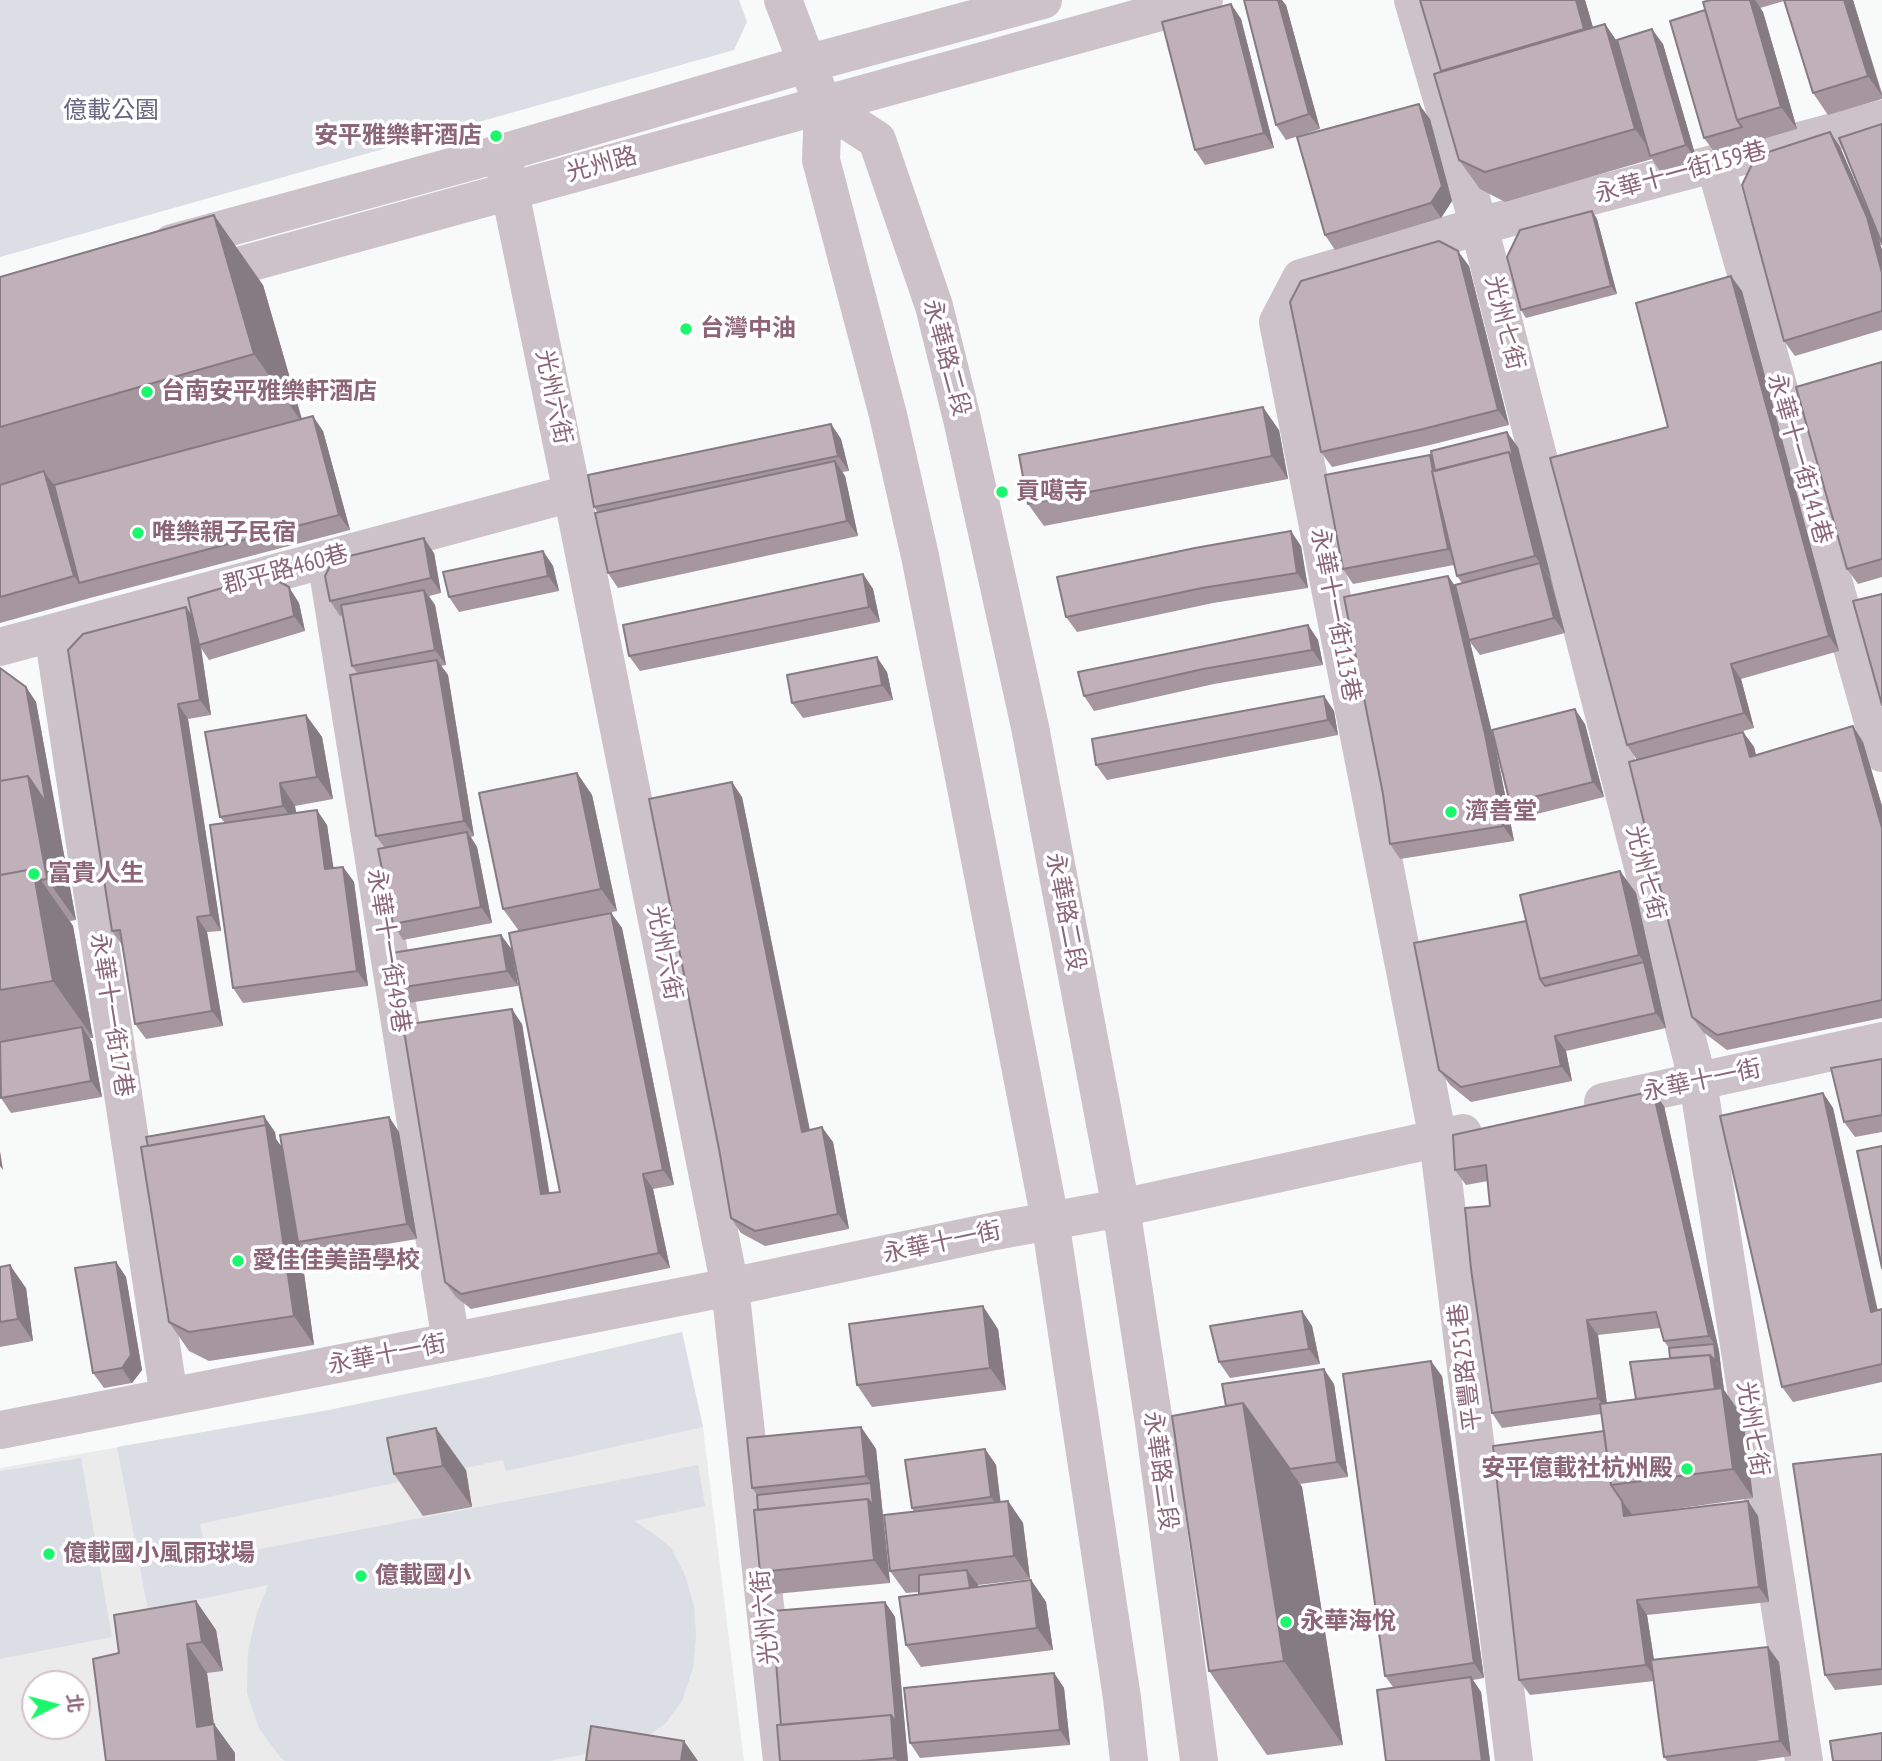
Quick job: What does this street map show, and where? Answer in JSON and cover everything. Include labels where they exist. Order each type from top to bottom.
[{"type":"street","points":[[783,0],[823,105],[821,160],[888,415],[920,556],[1050,1220],[1129,1761]]},
{"type":"street","name":"光州路","points":[[145,251],[502,153],[806,64],[1043,0]]},
{"type":"street","name":"光州路","points":[[161,288],[1204,0]]},
{"type":"street","name":"光州七街","points":[[1413,0],[1479,226],[1699,1082],[1804,1761]]},
{"type":"street","name":"永華路二段","points":[[823,105],[877,140],[934,306],[962,419],[1030,727],[1121,1208],[1154,1423],[1199,1761]]},
{"type":"street","name":"永華十一街159巷","points":[[1479,226],[1882,119]]},
{"type":"street","name":"光州六街","points":[[502,153],[730,1287],[782,1761]]},
{"type":"street","name":"永華十一街141巷","points":[[1715,164],[1882,753]]},
{"type":"street","name":"永華十一街113巷","points":[[1438,1139],[1278,322],[1301,278],[1479,226]]},
{"type":"street","name":"郡平路460巷","points":[[0,647],[572,493]]},
{"type":"street","name":"永華十一街49巷","points":[[326,559],[451,1342]]},
{"type":"street","name":"永華十一街17巷","points":[[53,633],[169,1397]]},
{"type":"street","name":"永華十一街","points":[[1568,1110],[1882,1041]]},
{"type":"street","name":"永華十一街","points":[[0,1430],[1121,1208],[1503,1125]]},
{"type":"street","name":"平豐路251巷","points":[[1438,1139],[1514,1761]]},
{"type":"shaded area","name":"億載國小","points":[[682,1332],[703,1427],[744,1761],[0,1761],[0,1468],[329,1410]]},
{"type":"green space","name":"億載公園","points":[[0,0],[739,0],[747,22],[734,50],[0,257]]},
{"type":"green space","name":"億載國小","points":[[682,1332],[703,1427],[506,1471],[503,1460],[200,1524],[207,1559],[698,1465],[705,1506],[634,1521],[671,1548],[685,1575],[694,1606],[696,1636],[693,1668],[682,1701],[665,1724],[635,1744],[550,1761],[285,1761],[259,1728],[247,1693],[248,1651],[257,1613],[268,1585],[148,1610],[117,1447],[329,1410]]},
{"type":"green space","name":"億載國小風雨球場","points":[[81,1458],[112,1637],[0,1659],[0,1471]]},
{"type":"building","points":[[1244,0],[1278,0],[1309,114],[1276,125]]},
{"type":"building","points":[[1420,0],[1576,0],[1584,29],[1441,71]]},
{"type":"building","points":[[1750,0],[1781,107],[1737,120],[1703,2]]},
{"type":"building","points":[[1784,0],[1844,0],[1868,76],[1813,93]]},
{"type":"building","points":[[1231,4],[1264,133],[1195,150],[1162,22]]},
{"type":"building","points":[[1705,10],[1737,120],[1742,127],[1704,138],[1670,21]]},
{"type":"building","points":[[1605,24],[1635,129],[1485,172],[1459,160],[1434,74]]},
{"type":"building","points":[[1652,29],[1686,145],[1650,156],[1617,40]]},
{"type":"building","points":[[1419,104],[1442,186],[1431,203],[1325,235],[1297,137]]},
{"type":"building","points":[[1882,124],[1882,244],[1839,138]]},
{"type":"building","points":[[1830,132],[1867,217],[1882,273],[1882,311],[1784,341],[1742,185],[1756,156]]},
{"type":"building","points":[[1592,211],[1611,286],[1521,310],[1507,257],[1520,230]]},
{"type":"building","points":[[214,215],[254,354],[0,427],[0,277]]},
{"type":"building","points":[[1439,241],[1458,251],[1498,410],[1321,452],[1290,302],[1301,281]]},
{"type":"building","points":[[1731,276],[1829,636],[1731,664],[1744,713],[1627,745],[1550,458],[1668,427],[1636,303]]},
{"type":"building","points":[[1882,362],[1882,559],[1847,569],[1796,387]]},
{"type":"building","points":[[1263,407],[1272,456],[1028,504],[1019,455]]},
{"type":"building","points":[[313,416],[339,515],[79,583],[54,485]]},
{"type":"building","points":[[831,424],[838,456],[594,507],[588,475]]},
{"type":"building","points":[[1507,432],[1514,460],[1509,452],[1435,471],[1431,451]]},
{"type":"building","points":[[1509,452],[1535,556],[1457,576],[1432,471]]},
{"type":"building","points":[[1430,455],[1448,549],[1343,569],[1325,475]]},
{"type":"building","points":[[835,461],[847,521],[608,573],[595,513]]},
{"type":"building","points":[[44,471],[74,576],[0,597],[0,485]]},
{"type":"building","points":[[1291,531],[1297,573],[1202,588],[1066,617],[1057,577]]},
{"type":"building","points":[[424,538],[431,578],[330,601],[325,576],[333,560]]},
{"type":"building","points":[[543,551],[548,576],[449,597],[443,572]]},
{"type":"building","points":[[1540,563],[1554,618],[1469,640],[1455,585]]},
{"type":"building","points":[[863,574],[869,607],[629,656],[623,625]]},
{"type":"building","points":[[267,575],[289,587],[294,616],[199,645],[188,598]]},
{"type":"building","points":[[1448,576],[1485,734],[1503,826],[1390,844],[1383,794],[1344,597]]},
{"type":"building","points":[[424,590],[435,650],[352,666],[341,605]]},
{"type":"building","points":[[1882,594],[1882,705],[1853,601]]},
{"type":"building","points":[[186,607],[200,700],[178,704],[211,915],[197,917],[212,1011],[135,1024],[120,930],[112,931],[68,650],[83,634]]},
{"type":"building","points":[[1308,625],[1312,650],[1203,669],[1084,696],[1078,672]]},
{"type":"building","points":[[877,657],[882,685],[792,703],[787,675]]},
{"type":"building","points":[[437,660],[464,821],[376,836],[350,675]]},
{"type":"building","points":[[0,668],[26,687],[46,803],[28,776],[0,781]]},
{"type":"building","points":[[1324,696],[1328,720],[1096,765],[1092,739]]},
{"type":"building","points":[[1575,709],[1593,782],[1510,803],[1492,730]]},
{"type":"building","points":[[306,715],[317,777],[280,783],[283,806],[220,817],[205,732]]},
{"type":"building","points":[[1853,726],[1882,828],[1882,1000],[1717,1035],[1692,1017],[1629,762],[1743,732],[1750,757]]},
{"type":"building","points":[[577,773],[601,889],[503,909],[479,793]]},
{"type":"building","points":[[28,776],[47,879],[41,880],[33,869],[0,875],[0,781]]},
{"type":"building","points":[[732,782],[802,1132],[822,1127],[838,1214],[755,1231],[731,1218],[649,799]]},
{"type":"building","points":[[317,810],[325,869],[343,867],[357,971],[233,988],[210,825]]},
{"type":"building","points":[[467,832],[481,907],[393,924],[378,849]]},
{"type":"building","points":[[33,869],[53,981],[0,990],[0,875]]},
{"type":"building","points":[[1620,871],[1639,955],[1540,979],[1520,895]]},
{"type":"building","points":[[611,913],[663,1170],[643,1174],[659,1253],[461,1294],[445,1282],[403,1025],[512,1009],[541,1194],[560,1192],[509,933]]},
{"type":"building","points":[[1526,921],[1540,979],[1545,986],[1644,962],[1656,1013],[1555,1036],[1561,1066],[1461,1087],[1439,1070],[1414,943]]},
{"type":"building","points":[[501,935],[507,971],[398,988],[392,953]]},
{"type":"building","points":[[82,1027],[91,1081],[1,1098],[0,1042]]},
{"type":"building","points":[[1882,1059],[1882,1115],[1844,1122],[1831,1068]]},
{"type":"building","points":[[1653,1091],[1709,1336],[1664,1341],[1656,1312],[1587,1320],[1598,1398],[1492,1413],[1465,1208],[1490,1206],[1486,1165],[1455,1170],[1453,1135]]},
{"type":"building","points":[[1823,1093],[1871,1312],[1882,1309],[1882,1364],[1782,1387],[1720,1116]]},
{"type":"building","points":[[264,1116],[266,1125],[148,1146],[146,1137]]},
{"type":"building","points":[[389,1117],[407,1224],[298,1242],[280,1135]]},
{"type":"building","name":"愛佳佳美語學校","points":[[266,1125],[294,1316],[189,1332],[169,1322],[141,1147]]},
{"type":"building","points":[[1882,1146],[1882,1268],[1857,1151]]},
{"type":"building","points":[[116,1262],[131,1355],[122,1368],[93,1373],[75,1268]]},
{"type":"building","points":[[10,1265],[18,1319],[0,1322],[0,1267]]},
{"type":"building","points":[[983,1306],[990,1368],[857,1385],[849,1324]]},
{"type":"building","points":[[1302,1311],[1309,1349],[1219,1362],[1210,1326]]},
{"type":"building","points":[[1714,1344],[1716,1362],[1710,1355],[1670,1358],[1669,1348]]},
{"type":"building","points":[[1710,1355],[1715,1389],[1636,1399],[1630,1362]]},
{"type":"building","points":[[1431,1361],[1474,1663],[1385,1676],[1343,1374]]},
{"type":"building","points":[[1324,1369],[1337,1462],[1290,1469],[1243,1403],[1226,1406],[1222,1384]]},
{"type":"building","points":[[1722,1388],[1733,1469],[1611,1485],[1600,1404]]},
{"type":"building","points":[[1243,1403],[1284,1661],[1209,1671],[1172,1416]]},
{"type":"building","points":[[861,1427],[866,1476],[752,1488],[747,1438]]},
{"type":"building","points":[[436,1428],[443,1466],[394,1474],[387,1438]]},
{"type":"building","points":[[1604,1431],[1611,1485],[1622,1501],[1624,1516],[1748,1501],[1759,1587],[1637,1600],[1646,1665],[1519,1680],[1493,1446]]},
{"type":"building","points":[[985,1449],[991,1497],[912,1508],[905,1460]]},
{"type":"building","points":[[1882,1454],[1882,1669],[1825,1675],[1793,1464]]},
{"type":"building","points":[[871,1483],[873,1506],[868,1499],[758,1510],[757,1495]]},
{"type":"building","points":[[868,1499],[874,1560],[760,1572],[754,1510]]},
{"type":"building","points":[[1008,1501],[1014,1556],[890,1571],[884,1515]]},
{"type":"building","points":[[967,1570],[970,1588],[919,1594],[919,1575]]},
{"type":"building","points":[[1031,1580],[1037,1628],[906,1645],[899,1597]]},
{"type":"building","points":[[196,1601],[202,1642],[187,1644],[197,1727],[214,1724],[218,1761],[106,1761],[93,1659],[119,1653],[114,1615]]},
{"type":"building","points":[[885,1602],[896,1722],[891,1715],[781,1725],[772,1611]]},
{"type":"building","points":[[1768,1647],[1780,1741],[1664,1757],[1651,1660]]},
{"type":"building","points":[[1054,1673],[1060,1730],[910,1743],[904,1688]]},
{"type":"building","points":[[1471,1677],[1482,1761],[1386,1761],[1377,1690]]},
{"type":"building","points":[[891,1715],[894,1758],[861,1761],[780,1761],[777,1725]]},
{"type":"building","points":[[591,1726],[684,1741],[681,1761],[586,1761]]},
{"type":"building","points":[[1882,1733],[1882,1761],[1833,1761],[1830,1741]]},
{"type":"place","name":"安平雅樂軒酒店","points":[[496,136]]},
{"type":"place","name":"台灣中油","points":[[686,329]]},
{"type":"place","name":"台南安平雅樂軒酒店","points":[[147,392]]},
{"type":"place","name":"貢噶寺","points":[[1002,492]]},
{"type":"place","name":"唯樂親子民宿","points":[[138,533]]},
{"type":"place","name":"濟善堂","points":[[1451,812]]},
{"type":"place","name":"富貴人生","points":[[34,874]]},
{"type":"place","name":"愛佳佳美語學校","points":[[238,1261]]},
{"type":"place","name":"安平億載社杭州殿","points":[[1687,1469]]},
{"type":"place","name":"億載國小風雨球場","points":[[49,1554]]},
{"type":"place","name":"億載國小","points":[[361,1576]]},
{"type":"place","name":"永華海悅","points":[[1286,1622]]}]
